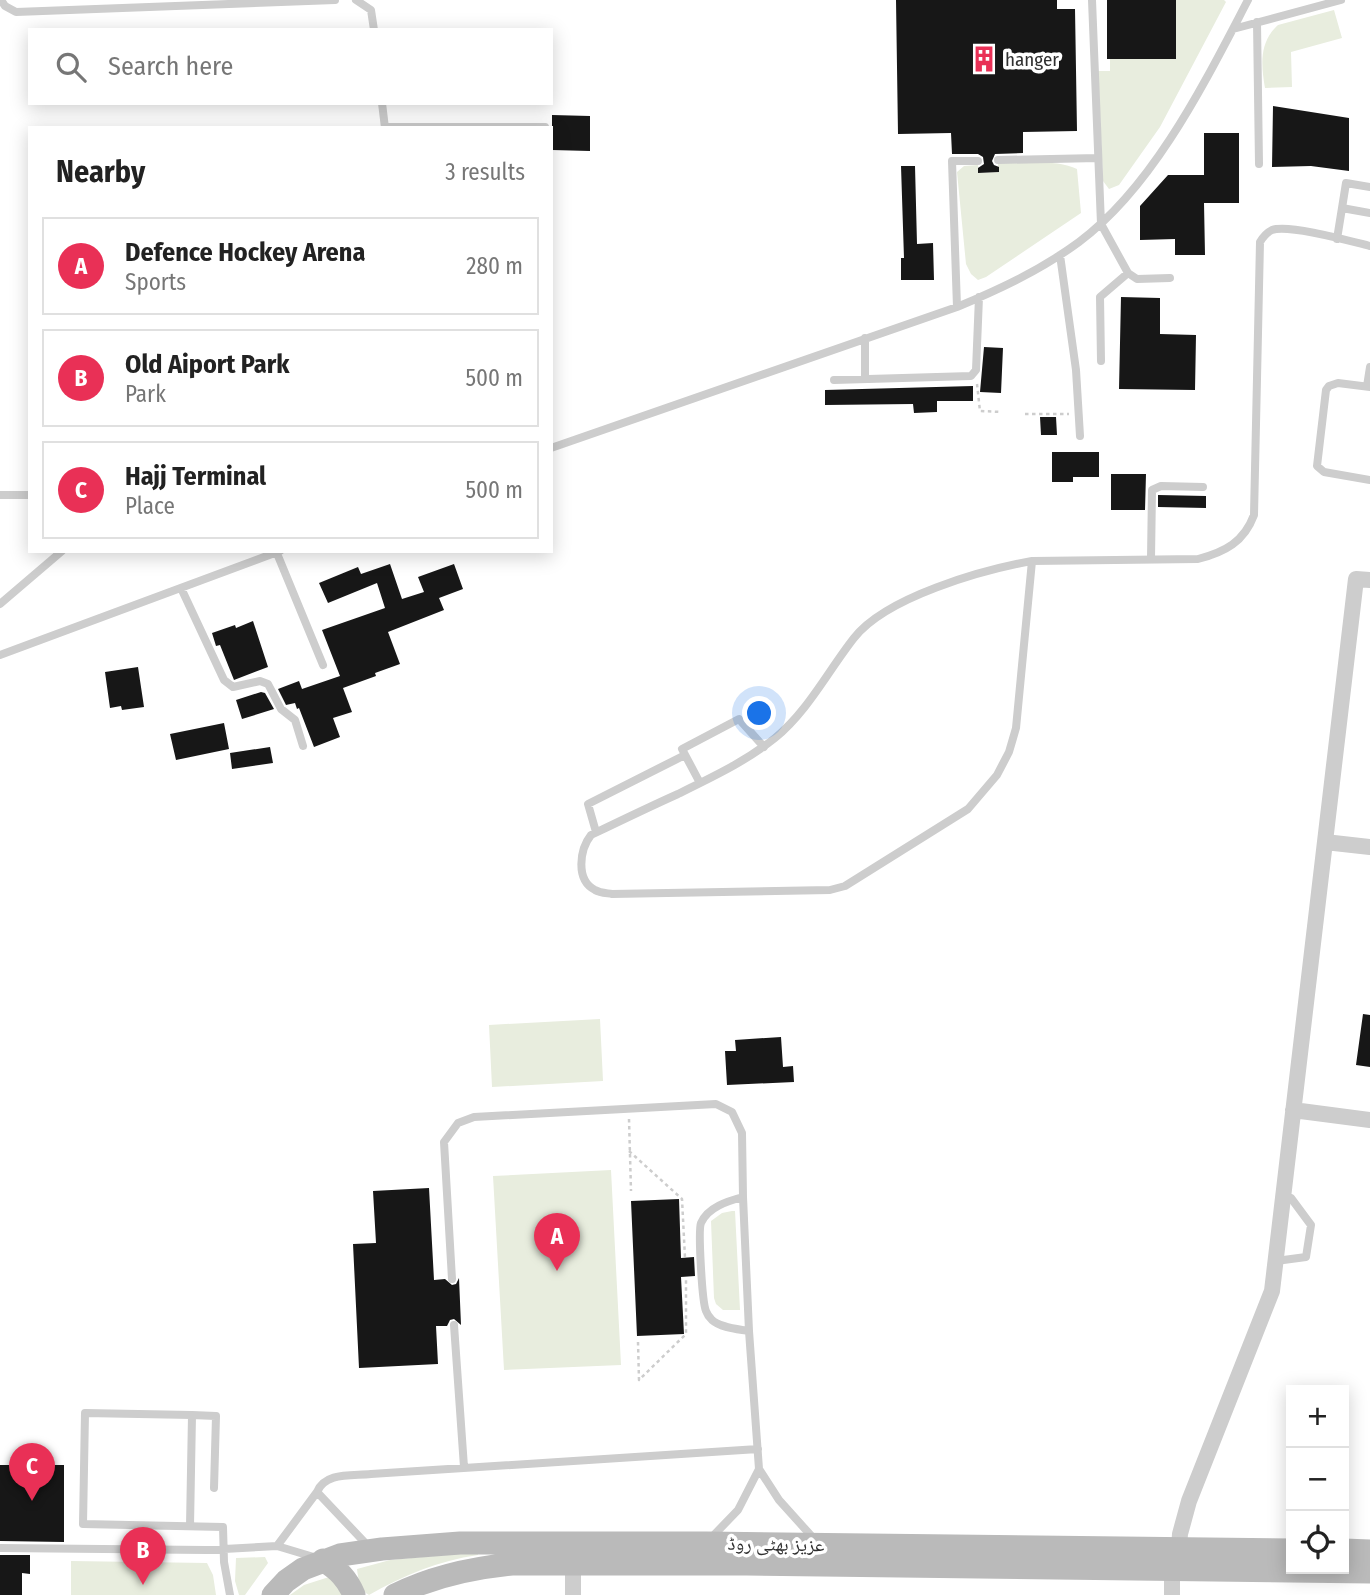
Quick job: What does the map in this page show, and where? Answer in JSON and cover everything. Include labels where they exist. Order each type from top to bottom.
[{"type":"main road","name":"عزیز بھٹی روڈ","points":[[273,1595],[303,1569],[340,1555],[460,1544],[819,1544],[1175,1558],[1370,1572]]},
{"type":"main road","name":"عزیز بھٹی روڈ","points":[[395,1595],[427,1588],[483,1567],[573,1563],[1175,1558],[1286,1550]]},
{"type":"main road","points":[[1349,1550],[1370,1551]]},
{"type":"main road","points":[[323,1560],[348,1581],[354,1595]]},
{"type":"street","points":[[1172,1595],[1175,1558],[1189,1502],[1272,1291],[1356,579],[1370,580]]},
{"type":"street","points":[[1325,842],[1370,847]]},
{"type":"street","points":[[1293,1110],[1370,1120]]},
{"type":"street","points":[[573,1563],[573,1595]]},
{"type":"lane","points":[[1,0],[5,6],[16,12],[335,0]]},
{"type":"lane","points":[[356,0],[371,10],[374,28]]},
{"type":"lane","points":[[1092,0],[1101,224],[1128,274],[1137,279],[1170,278]]},
{"type":"lane","points":[[553,447],[957,307],[1015,282],[1060,255],[1101,224],[1146,173],[1166,144],[1248,0]]},
{"type":"lane","points":[[1233,29],[1341,0]]},
{"type":"lane","points":[[1257,22],[1259,164]]},
{"type":"lane","points":[[382,105],[385,126]]},
{"type":"lane","points":[[998,160],[1098,158]]},
{"type":"lane","points":[[957,307],[952,161],[978,161]]},
{"type":"lane","points":[[1337,239],[1346,183],[1370,187]]},
{"type":"lane","points":[[1342,208],[1370,213]]},
{"type":"lane","points":[[1032,561],[1016,727],[1009,752],[997,775],[968,809],[845,886],[810,892],[604,893],[597,892],[588,885],[580,858],[583,846],[591,835],[729,769],[764,747],[797,716],[856,636],[889,608],[986,572],[1032,561],[1198,559],[1231,547],[1242,538],[1254,515],[1260,242],[1265,235],[1278,229],[1370,246]]},
{"type":"lane","points":[[1060,255],[1076,370],[1080,436]]},
{"type":"lane","points":[[1101,361],[1100,297],[1128,274]]},
{"type":"lane","points":[[834,380],[968,377],[974,374],[979,298]]},
{"type":"lane","points":[[865,338],[865,379]]},
{"type":"lane","points":[[1370,367],[1369,387],[1338,383],[1326,390],[1317,467],[1325,472],[1370,480]]},
{"type":"lane","points":[[1151,559],[1154,488],[1203,486]]},
{"type":"lane","points":[[0,495],[28,495]]},
{"type":"lane","points":[[0,604],[60,553]]},
{"type":"lane","points":[[0,655],[275,553]]},
{"type":"lane","points":[[278,553],[323,665]]},
{"type":"lane","points":[[181,588],[224,680],[233,687],[260,681],[268,684],[281,709],[295,720],[303,746]]},
{"type":"lane","points":[[700,783],[682,749],[739,719],[764,747]]},
{"type":"lane","points":[[596,832],[588,804],[685,755]]},
{"type":"lane","points":[[452,1279],[444,1142],[458,1122],[474,1117],[716,1104],[732,1112],[742,1133],[749,1331],[759,1469],[779,1500],[819,1544]]},
{"type":"lane","points":[[743,1197],[722,1203],[705,1216],[700,1224],[705,1310],[712,1320],[749,1331]]},
{"type":"lane","points":[[1276,1262],[1306,1257],[1311,1225],[1291,1198],[1283,1197]]},
{"type":"lane","points":[[454,1325],[464,1467]]},
{"type":"lane","points":[[214,1488],[216,1416],[85,1413],[83,1524],[223,1527],[223,1550],[230,1595]]},
{"type":"lane","points":[[190,1526],[192,1415]]},
{"type":"lane","points":[[277,1546],[317,1492],[320,1483],[327,1478],[758,1449]]},
{"type":"lane","points":[[707,1543],[738,1510],[759,1469]]},
{"type":"lane","points":[[317,1492],[372,1550]]},
{"type":"lane","points":[[0,1548],[223,1550],[277,1546],[323,1560]]},
{"type":"path","points":[[974,374],[979,411],[1001,412]]},
{"type":"path","points":[[1026,414],[1079,414]]},
{"type":"path","points":[[628,1109],[631,1191]]},
{"type":"path","points":[[629,1152],[682,1199],[685,1258]]},
{"type":"path","points":[[638,1342],[639,1380],[686,1334],[686,1277]]},
{"type":"shaded area","points":[[1176,0],[1226,2],[1160,127],[1119,185],[1109,189],[1103,181],[1098,71],[1110,71],[1110,59]]},
{"type":"shaded area","points":[[1334,10],[1342,38],[1291,52],[1292,87],[1265,88],[1264,46],[1278,25]]},
{"type":"shaded area","points":[[998,163],[1049,163],[1077,169],[1081,213],[978,280],[966,264],[957,172],[964,166],[978,165],[979,173],[998,172]]},
{"type":"shaded area","points":[[600,1019],[603,1081],[492,1087],[489,1025]]},
{"type":"shaded area","points":[[611,1170],[621,1365],[504,1370],[493,1176]]},
{"type":"shaded area","points":[[735,1211],[740,1310],[723,1310],[714,1298],[711,1221],[722,1213]]},
{"type":"shaded area","points":[[478,1552],[478,1555],[422,1570],[369,1595],[362,1588],[358,1577],[357,1569],[390,1560]]},
{"type":"shaded area","points":[[265,1557],[268,1563],[245,1595],[239,1595],[235,1581],[236,1558]]},
{"type":"shaded area","points":[[71,1561],[207,1563],[213,1575],[216,1595],[71,1595]]},
{"type":"shaded area","points":[[329,1577],[339,1582],[343,1595],[290,1595],[304,1585]]},
{"type":"building","name":"hanger","points":[[896,0],[1057,0],[1057,9],[1075,9],[1077,131],[1023,132],[1023,153],[995,154],[992,161],[999,167],[999,172],[978,173],[978,168],[984,164],[983,157],[978,154],[952,154],[951,133],[898,134]]},
{"type":"building","points":[[1107,0],[1176,0],[1176,59],[1107,59]]},
{"type":"building","points":[[1273,106],[1349,118],[1349,171],[1311,166],[1272,167]]},
{"type":"building","points":[[552,115],[590,116],[590,151],[553,150]]},
{"type":"building","points":[[1204,133],[1239,133],[1239,203],[1204,203],[1205,255],[1175,255],[1175,239],[1140,240],[1140,206],[1168,175],[1204,175]]},
{"type":"building","points":[[901,166],[915,166],[917,244],[933,243],[934,280],[901,280],[901,258],[904,258]]},
{"type":"building","points":[[1121,297],[1160,298],[1160,334],[1196,335],[1195,390],[1119,389]]},
{"type":"building","points":[[984,347],[1003,348],[1001,393],[980,392]]},
{"type":"building","points":[[973,386],[973,401],[937,401],[937,412],[914,413],[913,404],[825,405],[825,390]]},
{"type":"building","points":[[1040,417],[1056,417],[1057,435],[1041,435]]},
{"type":"building","points":[[1052,452],[1099,452],[1099,477],[1073,477],[1073,482],[1052,482]]},
{"type":"building","points":[[1111,474],[1146,474],[1145,510],[1111,510]]},
{"type":"building","points":[[1158,495],[1206,496],[1206,508],[1158,507]]},
{"type":"building","points":[[390,564],[402,599],[424,592],[418,577],[454,564],[463,589],[439,598],[444,610],[388,632],[400,664],[343,688],[352,712],[333,718],[340,737],[314,747],[299,708],[297,709],[295,703],[286,705],[278,689],[299,681],[302,689],[340,676],[322,630],[385,608],[377,583],[328,603],[319,583],[358,567],[361,574]]},
{"type":"building","points":[[253,621],[268,667],[234,680],[220,645],[216,646],[212,633]]},
{"type":"building","points":[[138,667],[144,707],[122,710],[121,706],[110,708],[105,672]]},
{"type":"building","points":[[265,693],[274,709],[242,719],[236,700]]},
{"type":"building","points":[[224,723],[229,749],[176,760],[170,734]]},
{"type":"building","points":[[270,747],[273,763],[232,769],[230,753]]},
{"type":"building","points":[[1363,1014],[1370,1015],[1370,1067],[1356,1065]]},
{"type":"building","points":[[781,1037],[783,1067],[793,1066],[794,1082],[727,1085],[725,1051],[736,1051],[735,1040]]},
{"type":"building","points":[[429,1188],[434,1280],[445,1279],[452,1285],[456,1284],[459,1278],[461,1325],[454,1319],[450,1320],[447,1326],[436,1326],[438,1364],[359,1368],[353,1244],[376,1243],[373,1191]]},
{"type":"building","points":[[679,1199],[681,1258],[694,1257],[695,1276],[681,1277],[684,1334],[637,1336],[631,1201]]},
{"type":"building","points":[[0,1465],[64,1465],[64,1542],[0,1541]]},
{"type":"building","points":[[0,1555],[30,1555],[30,1574],[22,1573],[22,1595],[0,1595]]},
{"type":"place","name":"hanger","points":[[984,59]]},
{"type":"place","name":"Defence Hockey Arena","points":[[557,1271]]},
{"type":"place","name":"Hajj Terminal","points":[[32,1501]]},
{"type":"place","name":"Old Aiport Park","points":[[143,1585]]}]
